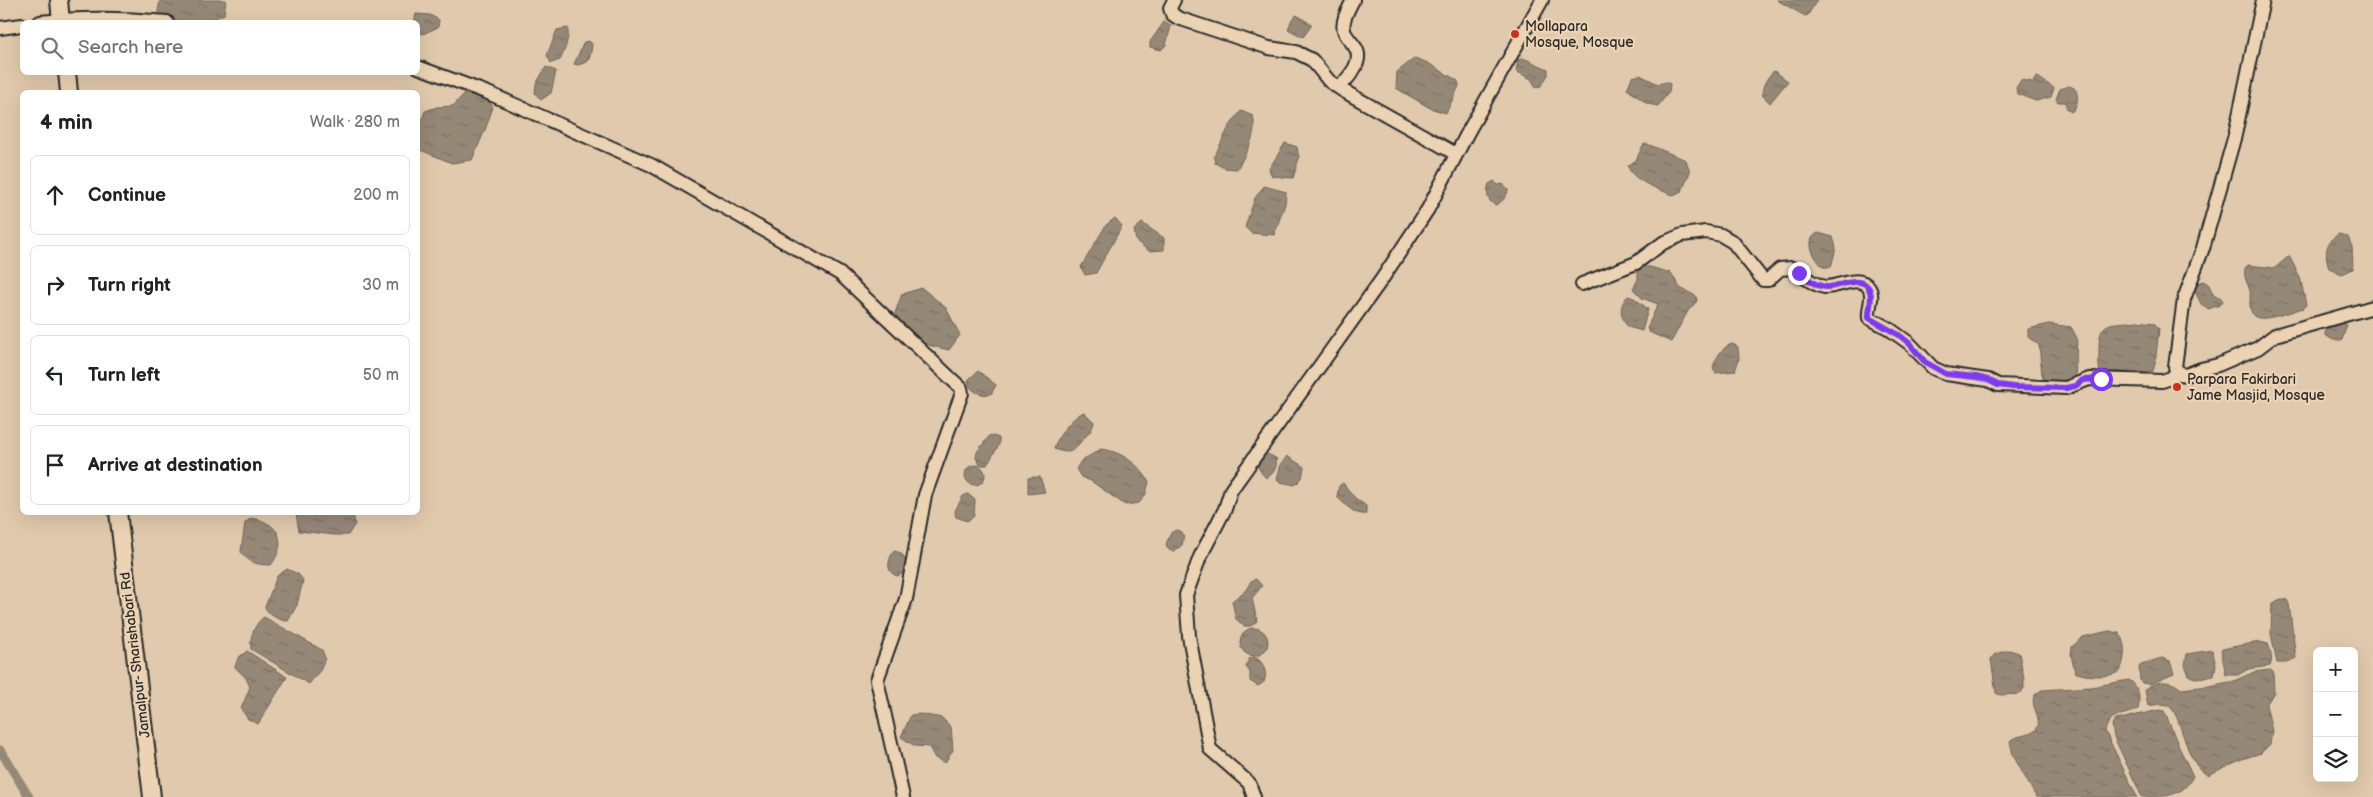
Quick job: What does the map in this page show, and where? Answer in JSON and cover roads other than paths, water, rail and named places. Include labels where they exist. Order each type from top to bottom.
[{"type":"main road","points":[[59,0],[61,20]]},
{"type":"main road","points":[[67,75],[69,90]]},
{"type":"main road","name":"Jamalpur- Sharishabari Rd","points":[[118,515],[152,797]]},
{"type":"street","points":[[1174,0],[1170,8],[1172,14],[1178,18],[1269,48],[1296,52],[1312,60],[1329,80],[1339,88],[1456,154]]},
{"type":"street","points":[[1339,88],[1353,72],[1358,55],[1357,49],[1344,31],[1343,23],[1353,0]]},
{"type":"street","points":[[1254,797],[1249,783],[1210,749],[1189,636],[1186,595],[1200,557],[1225,509],[1232,490],[1382,279],[1428,209],[1456,154],[1542,0]]},
{"type":"street","points":[[2263,0],[2235,135],[2200,256],[2184,298],[2175,366],[2178,371],[2186,376],[2258,348],[2275,336],[2373,307]]},
{"type":"street","points":[[99,20],[147,20]]},
{"type":"street","points":[[0,28],[20,25]]},
{"type":"street","points":[[420,68],[488,93],[650,165],[840,274],[961,388],[962,393],[925,495],[906,599],[876,680],[903,797]]},
{"type":"street","points":[[1582,284],[1636,263],[1664,243],[1682,235],[1713,232],[1733,242],[1763,280],[1768,280],[1780,269],[1792,268],[1806,279],[1827,287],[1850,282],[1864,284],[1870,288],[1869,318],[1899,335],[1909,343],[1925,362],[1946,374],[1976,377],[2006,386],[2066,388],[2089,379],[2162,381],[2171,378],[2178,371]]},
{"type":"water","points":[[160,0],[226,0],[224,14],[208,20],[174,20],[157,17]]},
{"type":"water","points":[[1777,0],[1817,0],[1808,15],[1805,16]]},
{"type":"water","points":[[416,14],[430,15],[439,20],[438,27],[423,34],[420,32],[420,20],[414,20]]},
{"type":"water","points":[[1297,15],[1312,25],[1303,37],[1288,29],[1292,19]]},
{"type":"water","points":[[1164,22],[1171,26],[1166,45],[1161,50],[1150,47],[1150,42]]},
{"type":"water","points":[[568,28],[564,52],[560,60],[551,63],[547,55],[557,30]]},
{"type":"water","points":[[589,41],[592,44],[587,62],[578,65],[574,64],[584,42]]},
{"type":"water","points":[[1415,58],[1428,63],[1458,81],[1459,86],[1446,113],[1430,108],[1396,88],[1397,72]]},
{"type":"water","points":[[1523,58],[1548,69],[1548,75],[1541,86],[1536,87],[1531,79],[1516,71],[1518,60]]},
{"type":"water","points":[[546,67],[556,71],[551,93],[541,100],[535,93],[536,84]]},
{"type":"water","points":[[1774,71],[1788,81],[1770,103],[1762,95],[1762,92],[1765,82]]},
{"type":"water","points":[[1640,75],[1658,84],[1667,82],[1670,84],[1669,92],[1658,106],[1648,104],[1627,89],[1632,77]]},
{"type":"water","points":[[2037,77],[2054,88],[2051,97],[2036,101],[2017,94],[2016,88],[2021,80],[2032,82]]},
{"type":"water","points":[[2069,86],[2074,88],[2078,97],[2077,104],[2071,112],[2067,109],[2065,102],[2058,102],[2056,99],[2060,89]]},
{"type":"water","points":[[464,94],[486,98],[493,107],[472,160],[452,163],[420,150],[420,125],[425,111],[437,107],[453,106]]},
{"type":"water","points":[[1241,111],[1253,116],[1253,136],[1237,169],[1224,168],[1215,163],[1214,157],[1229,127]]},
{"type":"water","points":[[1285,143],[1297,147],[1299,158],[1293,178],[1272,176],[1269,169]]},
{"type":"water","points":[[1647,144],[1686,160],[1690,172],[1682,191],[1673,195],[1667,193],[1640,180],[1630,171],[1628,166],[1636,160],[1643,145]]},
{"type":"water","points":[[1494,181],[1498,185],[1503,184],[1508,189],[1504,199],[1495,205],[1490,201],[1487,193],[1489,184]]},
{"type":"water","points":[[1264,186],[1286,192],[1285,204],[1274,235],[1251,233],[1245,227],[1255,198]]},
{"type":"water","points":[[1115,218],[1122,226],[1096,273],[1085,275],[1081,267],[1106,225]]},
{"type":"water","points":[[1142,223],[1164,238],[1164,250],[1149,251],[1136,241],[1134,230]]},
{"type":"water","points":[[1818,233],[1833,237],[1836,248],[1831,267],[1823,267],[1812,250],[1811,240]]},
{"type":"water","points":[[2339,234],[2348,237],[2352,247],[2353,269],[2342,274],[2329,268],[2327,258],[2328,245]]},
{"type":"water","points":[[2289,256],[2300,277],[2306,305],[2303,308],[2269,318],[2253,315],[2250,291],[2245,278],[2245,268],[2248,265],[2275,268]]},
{"type":"water","points":[[1650,267],[1671,273],[1680,288],[1696,296],[1697,301],[1688,311],[1671,342],[1649,332],[1647,328],[1658,304],[1642,298],[1633,289],[1638,279],[1638,269]]},
{"type":"water","points":[[2204,281],[2209,285],[2214,296],[2220,297],[2223,301],[2220,305],[2208,309],[2202,306],[2194,289],[2197,283]]},
{"type":"water","points":[[922,288],[946,308],[960,335],[949,350],[923,343],[916,339],[906,330],[895,313],[902,294]]},
{"type":"water","points":[[1628,296],[1634,298],[1648,309],[1642,331],[1628,327],[1623,319],[1621,307]]},
{"type":"water","points":[[2137,321],[2154,323],[2159,329],[2152,374],[2132,371],[2100,372],[2099,348],[2102,331],[2109,324]]},
{"type":"water","points":[[2342,322],[2347,325],[2342,340],[2333,340],[2325,335],[2329,326]]},
{"type":"water","points":[[2049,324],[2071,327],[2077,338],[2075,380],[2070,383],[2045,382],[2042,374],[2039,345],[2028,337],[2028,329]]},
{"type":"water","points":[[1733,344],[1738,347],[1739,359],[1735,371],[1716,373],[1713,368],[1718,357],[1726,347]]},
{"type":"water","points":[[978,371],[996,385],[991,394],[976,392],[970,387],[968,380]]},
{"type":"water","points":[[1084,412],[1094,422],[1090,432],[1071,451],[1065,452],[1054,449],[1058,438],[1066,428],[1079,414]]},
{"type":"water","points":[[990,435],[999,438],[999,445],[987,465],[980,465],[976,458],[977,452]]},
{"type":"water","points":[[1101,449],[1123,456],[1141,470],[1149,482],[1145,496],[1139,503],[1125,505],[1091,481],[1081,477],[1076,469],[1081,461]]},
{"type":"water","points":[[1267,454],[1276,458],[1276,464],[1275,470],[1266,478],[1260,471],[1258,461]]},
{"type":"water","points":[[1287,456],[1304,467],[1302,478],[1295,485],[1280,482],[1277,479],[1281,464]]},
{"type":"water","points":[[975,465],[982,468],[985,475],[982,482],[975,485],[968,482],[965,475],[968,468]]},
{"type":"water","points":[[1040,477],[1045,492],[1028,494],[1028,478]]},
{"type":"water","points":[[1343,483],[1354,497],[1366,506],[1366,514],[1354,511],[1337,497],[1339,486]]},
{"type":"water","points":[[968,494],[975,500],[974,516],[967,521],[956,517],[955,511],[963,496]]},
{"type":"water","points":[[296,515],[353,515],[355,524],[348,535],[299,531]]},
{"type":"water","points":[[251,518],[268,524],[278,534],[279,548],[271,565],[254,563],[241,552],[245,523]]},
{"type":"water","points":[[1176,530],[1180,531],[1184,536],[1182,545],[1173,552],[1168,549],[1166,544],[1171,533]]},
{"type":"water","points":[[894,551],[901,554],[905,559],[904,573],[897,576],[889,568],[890,558]]},
{"type":"water","points":[[287,569],[298,574],[303,580],[297,605],[288,621],[275,617],[265,607],[277,576]]},
{"type":"water","points":[[1256,579],[1262,586],[1252,598],[1257,621],[1251,626],[1244,626],[1236,619],[1232,601],[1246,590],[1251,581]]},
{"type":"water","points":[[2281,599],[2287,600],[2289,604],[2296,658],[2286,663],[2277,663],[2271,633],[2272,603]]},
{"type":"water","points":[[264,617],[322,650],[325,658],[321,669],[309,684],[251,649],[253,631]]},
{"type":"water","points":[[1254,628],[1264,632],[1268,642],[1264,652],[1254,656],[1244,652],[1240,642],[1244,632]]},
{"type":"water","points":[[2109,631],[2119,633],[2122,638],[2124,657],[2120,671],[2111,675],[2098,676],[2075,672],[2071,655],[2072,647],[2083,637]]},
{"type":"water","points":[[2260,642],[2268,644],[2271,655],[2270,666],[2248,669],[2238,675],[2226,675],[2221,650]]},
{"type":"water","points":[[2009,650],[2019,653],[2024,688],[2020,694],[2000,695],[1996,693],[1991,659],[1995,654]]},
{"type":"water","points":[[2212,650],[2216,664],[2214,676],[2195,678],[2189,675],[2185,665],[2187,654]]},
{"type":"water","points":[[247,651],[287,677],[258,724],[248,719],[241,709],[250,687],[246,678],[235,667],[238,658]]},
{"type":"water","points":[[1254,657],[1260,661],[1265,671],[1264,682],[1258,686],[1250,681],[1250,672],[1246,667],[1249,659]]},
{"type":"water","points":[[2162,658],[2170,661],[2174,674],[2150,684],[2142,683],[2139,667],[2141,664]]},
{"type":"water","points":[[2270,670],[2273,672],[2274,692],[2266,705],[2272,731],[2270,744],[2261,753],[2242,759],[2208,775],[2200,769],[2188,750],[2172,709],[2165,704],[2148,706],[2145,690],[2153,684],[2168,682],[2181,689],[2209,686],[2234,681],[2254,672]]},
{"type":"water","points":[[2129,680],[2135,685],[2138,692],[2138,709],[2114,717],[2105,731],[2137,797],[2036,797],[2013,755],[2010,741],[2036,730],[2038,721],[2033,702],[2036,694],[2042,690],[2091,687]]},
{"type":"water","points":[[2159,710],[2164,711],[2193,776],[2189,783],[2179,792],[2166,796],[2142,797],[2114,737],[2112,725],[2116,720]]},
{"type":"water","points":[[920,714],[942,718],[951,727],[953,750],[945,763],[935,758],[929,747],[915,746],[901,737],[911,715]]},
{"type":"waterway","points":[[0,750],[29,797]]},
{"type":"place","name":"Mollapara Mosque, Mosque","points":[[1515,34]]},
{"type":"place","name":"Parpara Fakirbari Jame Masjid, Mosque","points":[[2177,387]]}]
